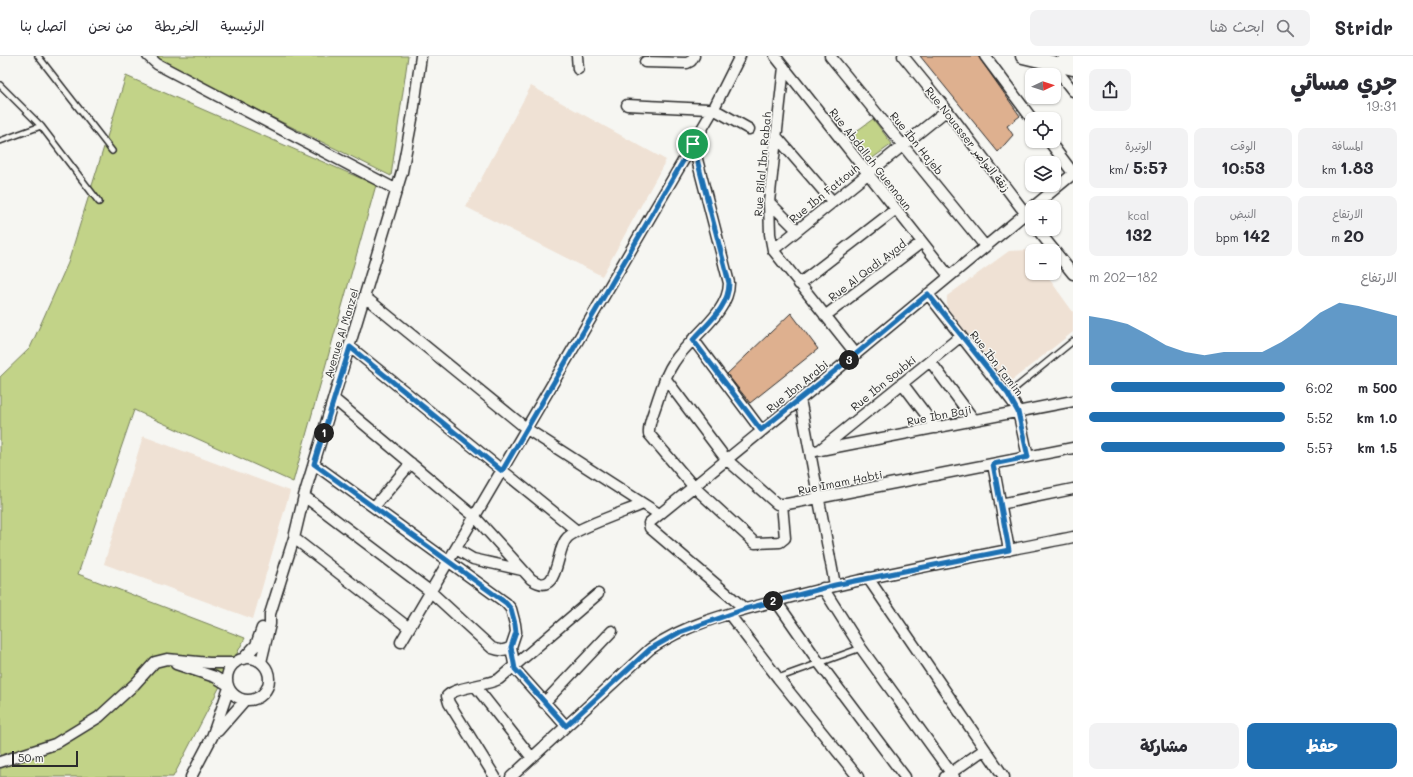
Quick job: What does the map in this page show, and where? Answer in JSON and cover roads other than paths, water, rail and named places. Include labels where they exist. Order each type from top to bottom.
[{"type":"main road","points":[[1023,56],[1073,68]]},
{"type":"main road","points":[[1066,56],[1073,58]]},
{"type":"street","points":[[148,56],[157,64],[397,190]]},
{"type":"street","name":"Avenue Al Manzel","points":[[239,661],[256,645],[264,623],[270,614],[294,538],[304,496],[402,172],[414,114],[421,56]]},
{"type":"street","points":[[577,56],[578,69]]},
{"type":"street","points":[[645,62],[687,63],[691,62],[694,56]]},
{"type":"street","points":[[401,642],[693,144],[740,56]]},
{"type":"street","name":"Rue Abdallah Guennoun","points":[[775,56],[949,276]]},
{"type":"street","name":"Rue Ibn Hajeb","points":[[830,56],[985,246]]},
{"type":"street","name":"Rue Nouasser زنقة النواصر","points":[[903,56],[1025,204]]},
{"type":"street","points":[[985,56],[1027,112]]},
{"type":"street","points":[[1051,63],[1073,91]]},
{"type":"street","name":"Rue Bilal Ibn Rabah","points":[[784,67],[769,202],[770,234],[773,250],[856,354]]},
{"type":"street","points":[[627,105],[712,110],[749,129]]},
{"type":"street","name":"Rue Ibn Fattouh","points":[[773,250],[947,110]]},
{"type":"street","points":[[776,136],[833,202]]},
{"type":"street","points":[[665,378],[726,459],[772,501],[782,504],[785,538],[780,542],[760,544],[751,541],[693,486],[649,434],[650,423],[665,378],[679,355],[723,307],[727,300],[729,283],[693,144]]},
{"type":"street","points":[[1054,148],[1073,174]]},
{"type":"street","name":"Rue Ibn Arabi","points":[[1042,200],[1073,174]]},
{"type":"street","points":[[769,202],[797,230]]},
{"type":"street","points":[[799,284],[896,209]]},
{"type":"street","name":"Rue Ibn Arabi","points":[[745,609],[650,528],[650,521],[856,354],[1025,214]]},
{"type":"street","points":[[1043,236],[1073,274]]},
{"type":"street","name":"Rue Al Qadi Ayad","points":[[825,316],[922,242]]},
{"type":"street","name":"Rue Ibn Tamim","points":[[928,294],[1008,394],[1018,412],[1028,457]]},
{"type":"street","points":[[365,297],[527,429],[659,514]]},
{"type":"street","name":"Rue Ibn Soubki","points":[[815,451],[961,336]]},
{"type":"street","points":[[693,340],[761,430]]},
{"type":"street","points":[[350,347],[577,531]]},
{"type":"street","points":[[930,361],[974,420]]},
{"type":"street","points":[[902,383],[936,428]]},
{"type":"street","points":[[334,399],[475,517],[522,570],[536,583],[543,584],[550,581],[554,575],[562,544],[566,538],[577,531],[643,504]]},
{"type":"street","points":[[800,399],[815,451],[818,498],[835,585]]},
{"type":"street","name":"Rue Ibn Baji","points":[[815,451],[1073,401]]},
{"type":"street","name":"Rue Imam Habti","points":[[782,504],[1073,448]]},
{"type":"street","points":[[374,507],[411,463]]},
{"type":"street","points":[[314,464],[506,603],[511,609],[516,632],[511,647],[514,668],[566,726]]},
{"type":"street","points":[[993,464],[1009,550]]},
{"type":"street","points":[[1000,504],[1073,489]]},
{"type":"street","points":[[304,496],[431,592],[492,648],[498,651],[511,647]]},
{"type":"street","points":[[511,777],[646,652],[659,642],[680,632],[745,609],[835,585],[1073,537]]},
{"type":"street","points":[[294,538],[409,628]]},
{"type":"street","points":[[456,549],[473,559],[522,570]]},
{"type":"street","points":[[868,578],[1004,777]]},
{"type":"street","points":[[823,588],[861,648],[950,776],[985,749]]},
{"type":"street","points":[[495,777],[447,700],[447,696],[454,690],[492,683],[514,668],[598,594]]},
{"type":"street","points":[[776,601],[820,664],[905,777]]},
{"type":"street","name":"Avenue Al Manzel","points":[[261,662],[270,624],[270,614]]},
{"type":"street","points":[[729,614],[778,678],[858,777]]},
{"type":"street","points":[[544,703],[612,631]]},
{"type":"street","points":[[0,762],[55,744],[99,717],[135,684],[155,662],[161,659],[210,664],[255,659],[261,662],[269,674],[268,688],[259,698],[245,700],[236,696],[228,686],[207,674],[161,659]]},
{"type":"street","points":[[191,777],[212,736],[228,686],[228,673],[239,661]]},
{"type":"street","points":[[476,687],[532,758]]},
{"type":"street","points":[[212,736],[245,700]]},
{"type":"lane","points":[[38,56],[112,151]]},
{"type":"lane","points":[[0,85],[41,126],[99,202]]},
{"type":"lane","points":[[0,141],[41,126]]},
{"type":"lane","points":[[1008,394],[1073,341]]},
{"type":"lane","points":[[778,678],[861,648]]}]
